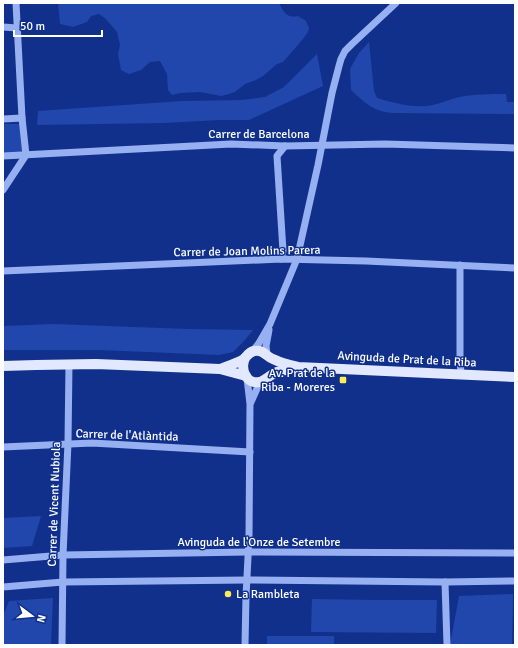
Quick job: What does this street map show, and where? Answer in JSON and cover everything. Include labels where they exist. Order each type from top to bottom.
[{"type":"main road","points":[[220,369],[259,351],[298,367]]},
{"type":"main road","points":[[248,355],[242,365],[247,377],[252,381],[260,382],[277,372],[298,367]]},
{"type":"main road","points":[[269,356],[272,368],[270,376]]},
{"type":"main road","points":[[3,366],[96,364],[220,369],[247,377]]},
{"type":"main road","name":"Avinguda de Prat de la Riba","points":[[298,367],[515,377]]},
{"type":"street","points":[[3,190],[26,155],[22,118],[16,3]]},
{"type":"street","points":[[248,355],[259,342],[270,324],[297,260],[332,93],[341,58],[352,44],[396,3]]},
{"type":"street","points":[[3,27],[17,28]]},
{"type":"street","points":[[3,119],[22,118]]},
{"type":"street","name":"Carrer de Barcelona","points":[[3,156],[231,144],[285,146],[384,144],[515,148]]},
{"type":"street","points":[[281,259],[283,251],[277,156],[285,146]]},
{"type":"street","name":"Carrer de Joan Molins Parera","points":[[3,271],[281,259],[366,261],[515,268]]},
{"type":"street","points":[[460,265],[461,375]]},
{"type":"street","points":[[269,356],[266,346],[270,324]]},
{"type":"street","name":"Carrer de Vicent Nubiola","points":[[62,645],[63,555],[68,443],[69,364]]},
{"type":"street","points":[[246,645],[250,452],[250,404],[247,377]]},
{"type":"street","points":[[250,404],[260,382]]},
{"type":"street","name":"Carrer de l'Atlàntida","points":[[3,447],[92,443],[250,452]]},
{"type":"street","name":"Avinguda de l'Onze de Setembre","points":[[3,560],[63,555],[248,552],[515,553]]},
{"type":"street","points":[[3,586],[63,582],[247,580],[445,582],[515,581]]},
{"type":"street","points":[[445,582],[447,645]]},
{"type":"shaded area","points":[[58,3],[279,3],[286,14],[294,17],[298,16],[306,21],[309,28],[303,39],[283,62],[277,64],[263,76],[245,84],[235,92],[221,96],[200,92],[172,95],[168,90],[167,74],[160,61],[150,62],[141,70],[129,74],[121,70],[118,54],[120,45],[117,32],[106,19],[99,14],[91,16],[87,22],[73,27],[60,24]]},
{"type":"shaded area","points":[[369,42],[374,91],[377,98],[412,106],[426,106],[466,96],[506,94],[507,102],[515,102],[515,114],[392,113],[374,108],[351,90],[350,69],[359,53]]},
{"type":"shaded area","points":[[317,54],[323,86],[249,120],[37,125],[38,111],[182,101],[242,100],[265,97],[284,87]]},
{"type":"shaded area","points":[[3,124],[20,124],[23,153],[3,154]]},
{"type":"shaded area","points":[[54,324],[253,330],[233,352],[219,355],[98,350],[3,350],[3,326]]},
{"type":"shaded area","points":[[41,516],[32,546],[3,548],[3,518]]},
{"type":"shaded area","points":[[513,594],[512,645],[450,645],[459,596]]},
{"type":"shaded area","points":[[53,598],[51,645],[3,645],[3,616],[9,601]]},
{"type":"shaded area","points":[[312,599],[437,600],[436,633],[311,632]]},
{"type":"shaded area","points":[[267,636],[334,636],[334,645],[267,645]]},
{"type":"place","name":"Av. Prat de la Riba - Moreres","points":[[343,380]]},
{"type":"place","name":"La Rambleta","points":[[228,594]]}]
